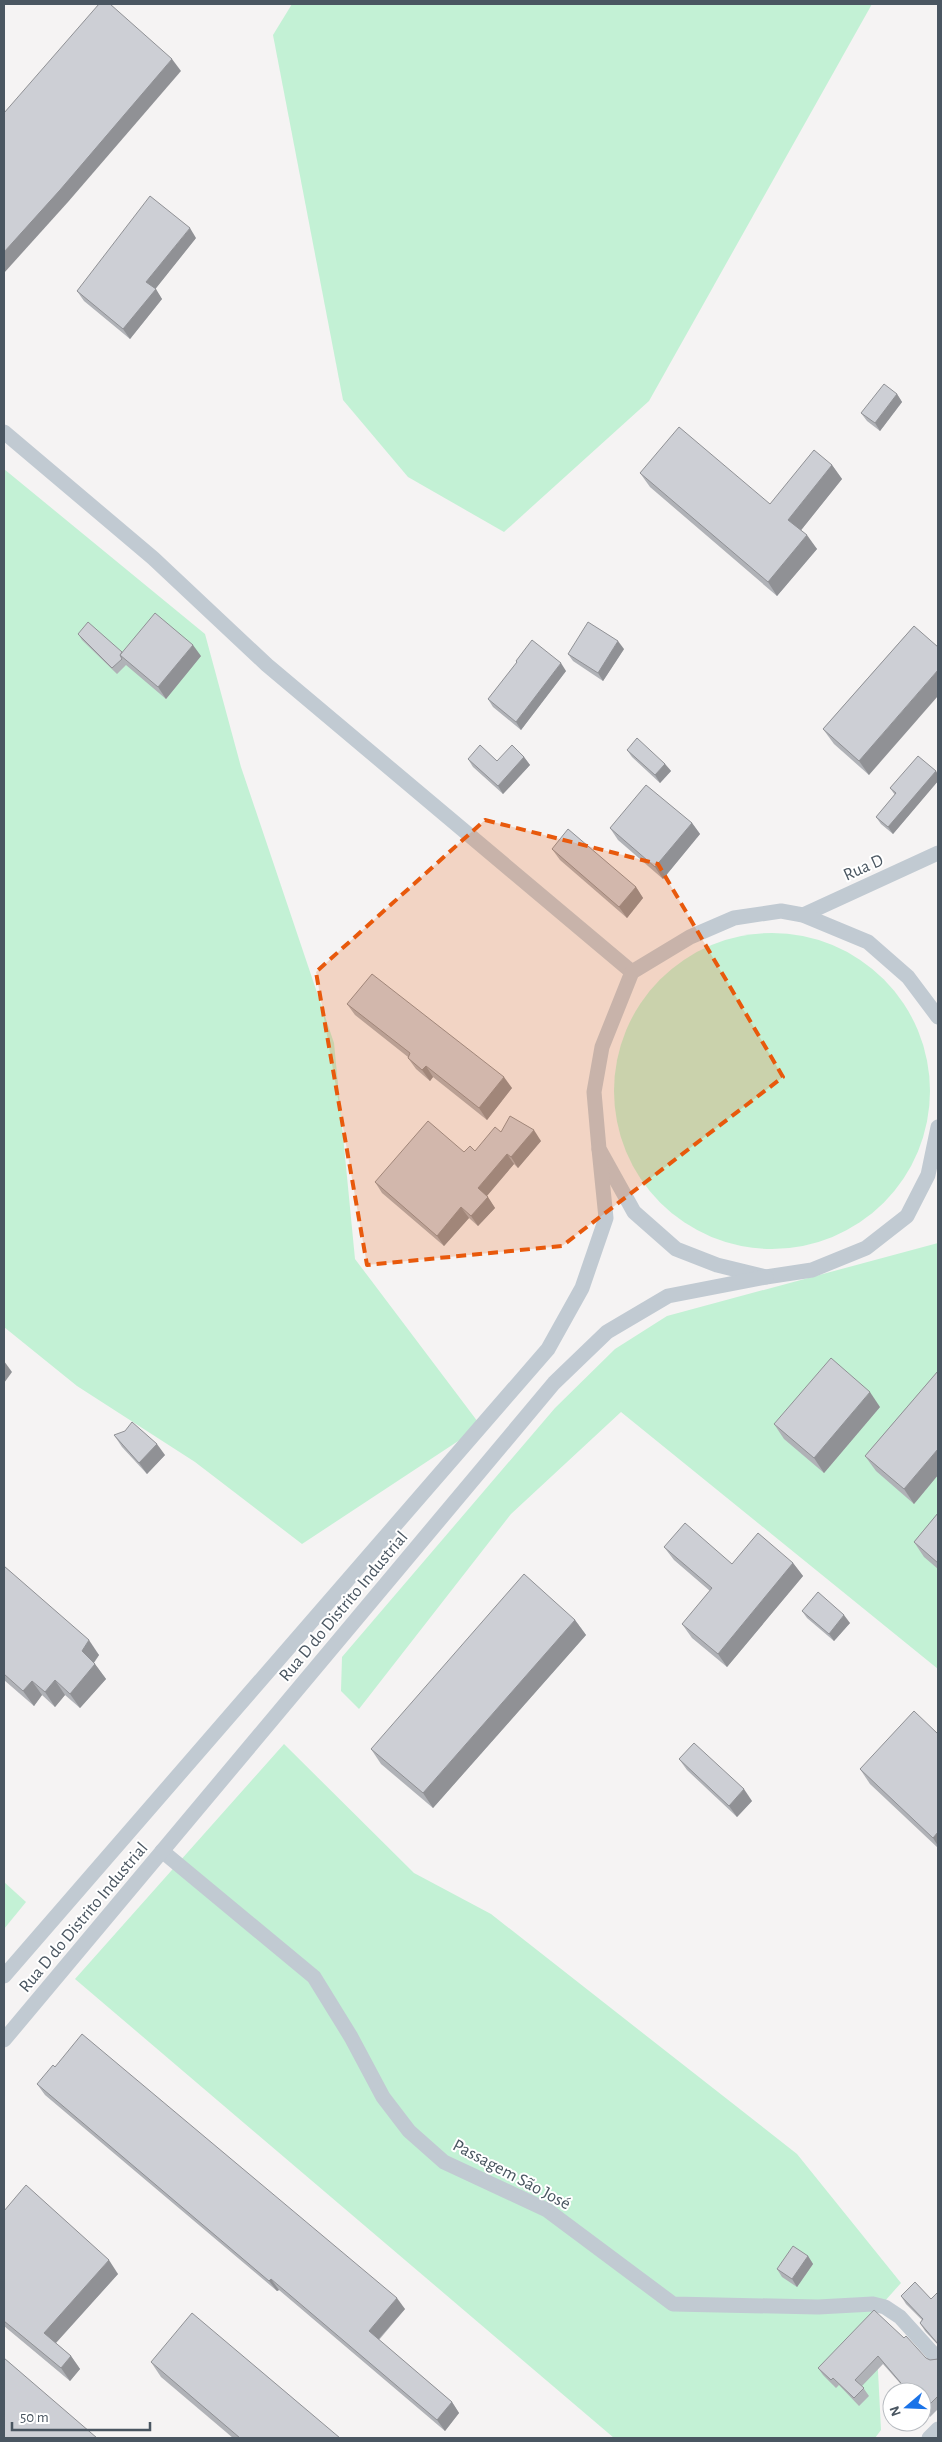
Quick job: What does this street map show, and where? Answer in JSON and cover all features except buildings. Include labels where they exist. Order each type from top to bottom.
[{"type":"street","points":[[4,432],[152,558],[267,665],[632,972],[690,937],[734,918],[780,910],[802,915],[868,942],[908,977],[938,1016]]},
{"type":"street","name":"Rua D","points":[[802,915],[938,853]]},
{"type":"street","name":"Rua D do Distrito Industrial","points":[[4,1976],[548,1349],[582,1288],[606,1218],[594,1092],[602,1046],[632,972]]},
{"type":"street","name":"Rua D do Distrito Industrial","points":[[4,2040],[554,1383],[607,1332],[668,1296],[812,1270],[866,1248],[907,1216],[928,1175],[938,1127]]},
{"type":"street","points":[[598,1149],[634,1212],[676,1249],[717,1265],[766,1278]]},
{"type":"street","name":"Passagem São José","points":[[162,1851],[314,1977],[351,2037],[383,2097],[409,2131],[444,2162],[547,2210],[673,2304],[800,2307],[873,2304],[884,2307],[900,2317],[938,2359]]},
{"type":"street","points":[[929,2438],[938,2429]]},
{"type":"highlighted area","points":[[485,820],[658,864],[783,1077],[562,1246],[367,1265],[316,972]]},
{"type":"green space","points":[[292,4],[872,4],[649,401],[504,532],[408,477],[343,400],[273,35]]},
{"type":"green space","points":[[4,469],[205,634],[241,767],[334,1043],[355,1259],[481,1426],[302,1544],[195,1462],[77,1386],[4,1327]]},
{"type":"green space","points":[[772,933],[803,936],[832,945],[860,960],[884,979],[903,1003],[918,1031],[927,1060],[930,1091],[927,1122],[918,1151],[903,1179],[884,1203],[860,1222],[832,1237],[803,1246],[772,1249],[741,1246],[712,1237],[684,1222],[660,1203],[641,1179],[626,1151],[617,1122],[614,1091],[617,1060],[626,1031],[641,1003],[660,979],[684,960],[712,945],[741,936]]},
{"type":"green space","points":[[938,1243],[938,1669],[621,1412],[511,1514],[359,1709],[341,1691],[342,1657],[555,1408],[615,1349],[667,1316]]},
{"type":"green space","points":[[284,1744],[414,1873],[491,1914],[797,2154],[901,2283],[875,2312],[881,2430],[875,2438],[614,2438],[75,1979]]},
{"type":"green space","points":[[4,1882],[26,1902],[4,1929]]}]
